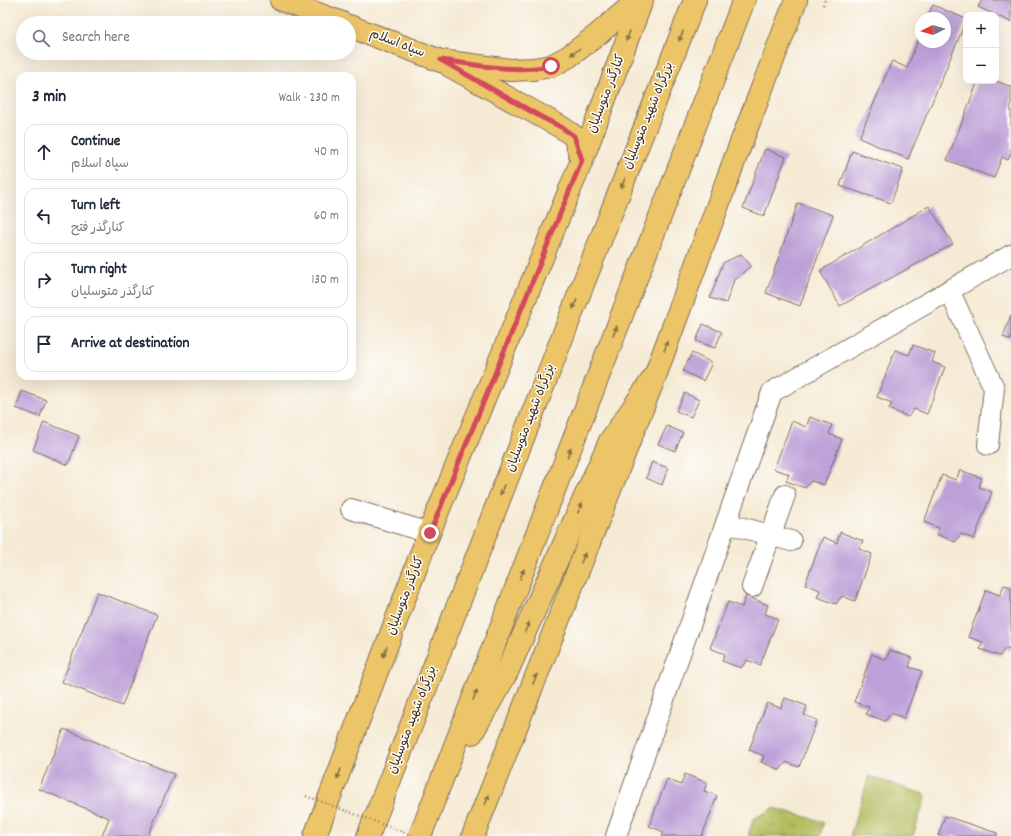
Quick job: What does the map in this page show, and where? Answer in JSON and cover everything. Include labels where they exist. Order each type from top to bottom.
[{"type":"main road","points":[[281,0],[323,16]]},
{"type":"main road","name":"سپاه اسلام","points":[[356,29],[441,60],[510,70],[534,69],[551,66],[568,57],[596,36],[638,0]]},
{"type":"main road","name":"کنارگذر متوسلیان","points":[[315,836],[430,533],[582,160],[642,0]]},
{"type":"main road","name":"بزرگراه شهید متوسلیان","points":[[368,836],[695,0]]},
{"type":"main road","points":[[420,836],[744,0]]},
{"type":"main road","points":[[473,836],[655,376],[796,0]]},
{"type":"main road","points":[[441,60],[561,127],[574,136],[582,160]]},
{"type":"main road","points":[[436,796],[507,672],[610,441],[655,376]]},
{"type":"street","points":[[616,836],[772,392],[1011,254]]},
{"type":"street","points":[[949,290],[994,388],[988,445]]},
{"type":"street","points":[[752,587],[785,495]]},
{"type":"street","points":[[352,509],[430,533]]},
{"type":"street","points":[[726,523],[791,541]]},
{"type":"path","points":[[823,5],[825,0]]},
{"type":"path","points":[[306,796],[414,836]]},
{"type":"green space","points":[[869,776],[926,795],[913,836],[850,836]]},
{"type":"green space","points":[[774,808],[824,822],[820,836],[748,836],[753,819]]},
{"type":"building","points":[[982,0],[1011,0],[1011,22],[999,17],[999,12],[989,12],[978,7]]},
{"type":"building","points":[[933,5],[950,12],[930,12]]},
{"type":"building","points":[[951,13],[963,18],[963,28],[908,159],[859,138],[892,61],[907,68],[915,48],[951,48]]},
{"type":"building","points":[[999,82],[1011,87],[1011,153],[1008,160],[1002,157],[994,178],[947,160],[977,84],[999,84]]},
{"type":"building","points":[[765,149],[786,157],[764,216],[743,208]]},
{"type":"building","points":[[852,151],[903,169],[891,203],[840,186]]},
{"type":"building","points":[[798,203],[833,215],[800,306],[766,293]]},
{"type":"building","points":[[929,206],[953,244],[840,306],[820,271]]},
{"type":"building","points":[[741,254],[751,266],[734,280],[726,303],[710,298],[723,263]]},
{"type":"building","points":[[1011,315],[1011,340],[1003,337]]},
{"type":"building","points":[[703,324],[722,332],[715,348],[696,341]]},
{"type":"building","points":[[913,345],[935,353],[932,362],[945,367],[927,414],[914,409],[908,417],[889,409],[892,403],[877,397],[895,350],[909,355]]},
{"type":"building","points":[[692,353],[712,363],[703,381],[683,371]]},
{"type":"building","points":[[22,391],[46,400],[40,417],[16,408]]},
{"type":"building","points":[[685,393],[699,400],[691,417],[676,411]]},
{"type":"building","points":[[810,417],[832,425],[829,434],[842,439],[824,485],[811,481],[805,488],[786,481],[789,474],[774,469],[792,421],[806,427]]},
{"type":"building","points":[[44,422],[79,436],[68,465],[33,450]]},
{"type":"building","points":[[667,426],[683,433],[675,451],[658,444]]},
{"type":"building","points":[[652,462],[668,468],[662,485],[646,478]]},
{"type":"building","points":[[960,470],[982,478],[979,487],[992,492],[974,539],[961,534],[955,542],[936,534],[939,528],[924,522],[942,475],[956,480]]},
{"type":"building","points":[[840,532],[863,541],[859,549],[872,554],[855,601],[842,596],[836,604],[817,597],[820,590],[805,584],[823,537],[837,543]]},
{"type":"building","points":[[1004,585],[1011,587],[1011,651],[1005,648],[1000,656],[980,649],[983,642],[968,637],[986,590],[1000,595]]},
{"type":"building","points":[[97,592],[157,615],[122,706],[62,682]]},
{"type":"building","points":[[746,596],[768,605],[765,614],[778,619],[760,665],[747,660],[741,668],[722,661],[725,654],[710,648],[728,602],[742,607]]},
{"type":"building","points":[[890,650],[912,658],[909,667],[922,671],[904,718],[891,713],[885,721],[866,714],[869,707],[854,702],[872,654],[886,660]]},
{"type":"building","points":[[785,698],[807,706],[804,715],[817,720],[799,767],[786,762],[780,770],[761,762],[764,756],[749,750],[767,703],[781,708]]},
{"type":"building","points":[[64,729],[174,774],[148,836],[102,836],[109,818],[39,789]]},
{"type":"building","points":[[685,774],[707,783],[704,791],[717,796],[702,836],[662,836],[664,832],[649,826],[667,779],[681,785]]},
{"type":"building","points":[[945,816],[997,833],[997,836],[938,836]]},
{"type":"route","points":[[430,533],[582,160],[574,136],[561,127],[441,60],[510,70],[534,69],[551,66]]}]
